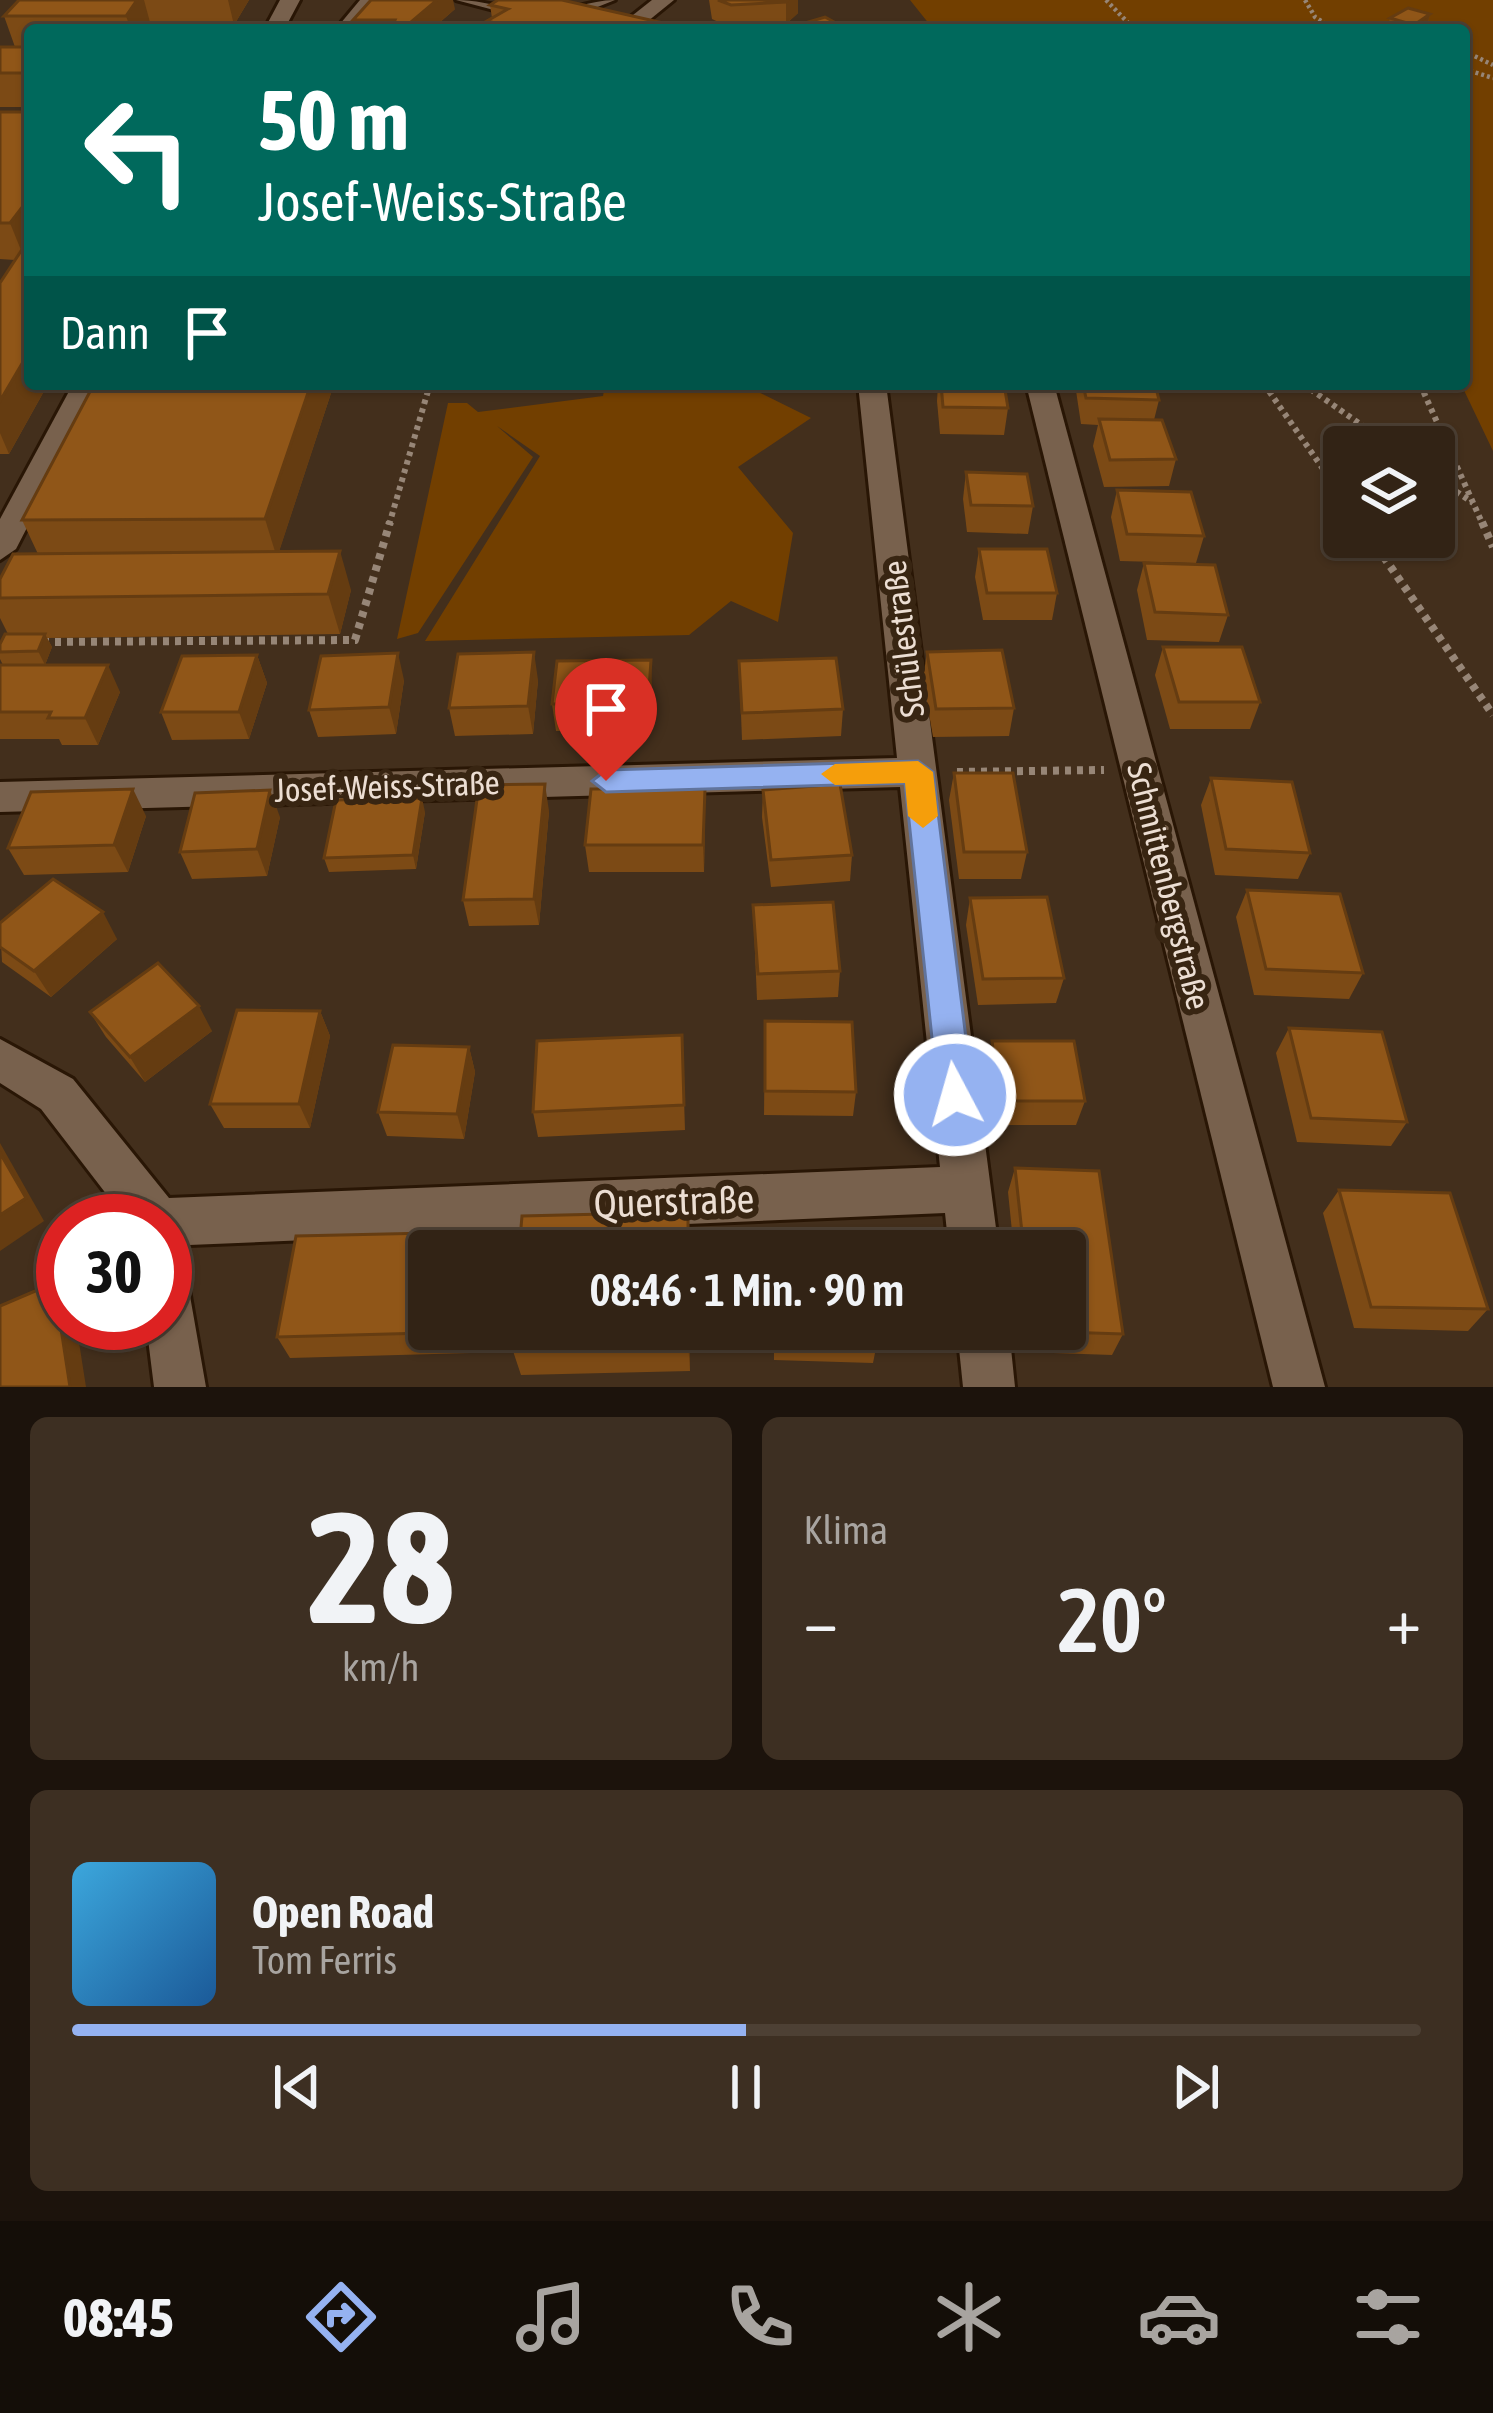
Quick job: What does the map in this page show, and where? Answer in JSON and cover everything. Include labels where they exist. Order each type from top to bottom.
[{"type":"street","points":[[350,24],[370,0]]},
{"type":"street","points":[[466,0],[569,24]]},
{"type":"street","points":[[547,19],[605,0]]},
{"type":"street","points":[[632,24],[664,0]]},
{"type":"street","points":[[0,549],[84,390]]},
{"type":"street","name":"Schülestraße","points":[[873,390],[972,1230]]},
{"type":"street","name":"Schmittenbergstraße","points":[[1042,390],[1299,1387]]},
{"type":"street","name":"Josef-Weiss-Straße","points":[[0,796],[918,772]]},
{"type":"street","points":[[0,1060],[57,1094],[139,1194]]},
{"type":"street","name":"Querstraße","points":[[192,1220],[967,1189]]},
{"type":"street","points":[[175,1350],[180,1387]]},
{"type":"street","points":[[985,1350],[989,1387]]},
{"type":"path","points":[[1106,0],[1129,24]]},
{"type":"path","points":[[1304,0],[1326,24]]},
{"type":"path","points":[[24,642],[356,640],[428,390]]},
{"type":"path","points":[[1268,390],[1323,469]]},
{"type":"path","points":[[1312,390],[1363,426]]},
{"type":"path","points":[[1423,390],[1493,547]]},
{"type":"path","points":[[1455,491],[1474,504]]},
{"type":"path","points":[[1385,558],[1493,715]]},
{"type":"path","points":[[918,772],[1141,770]]},
{"type":"shaded area","points":[[910,0],[1493,0],[1493,451],[1464,390],[1470,390],[1470,24],[929,24]]},
{"type":"shaded area","points":[[604,390],[754,390],[811,418],[738,467],[793,533],[778,622],[731,601],[689,635],[425,641],[540,456],[497,426],[533,457],[418,633],[397,639],[448,403],[467,403],[478,412],[603,396]]},
{"type":"building","points":[[19,0],[137,0],[126,16],[4,16]]},
{"type":"building","points":[[371,0],[437,0],[411,22],[426,24],[353,20]]},
{"type":"building","points":[[498,0],[562,0],[668,24],[500,24],[487,21],[508,9],[490,5]]},
{"type":"building","points":[[718,0],[788,0],[731,5]]},
{"type":"building","points":[[1408,8],[1430,14],[1415,24],[1390,18]]},
{"type":"building","points":[[825,17],[838,24],[801,24]]},
{"type":"building","points":[[0,47],[24,47],[24,73],[0,73]]},
{"type":"building","points":[[0,112],[24,112],[24,205],[10,223],[0,223]]},
{"type":"building","points":[[23,248],[24,360],[0,401],[0,283]]},
{"type":"building","points":[[91,390],[309,390],[265,519],[22,520]]},
{"type":"building","points":[[942,390],[1005,390],[1008,408],[943,407]]},
{"type":"building","points":[[1084,390],[1156,390],[1159,400],[1086,398]]},
{"type":"building","points":[[1099,419],[1162,420],[1176,459],[1110,460]]},
{"type":"building","points":[[966,472],[1027,474],[1033,506],[971,505]]},
{"type":"building","points":[[1117,490],[1191,492],[1204,536],[1127,534]]},
{"type":"building","points":[[979,549],[1047,549],[1057,593],[987,593]]},
{"type":"building","points":[[340,551],[328,594],[0,598],[0,579],[13,554]]},
{"type":"building","points":[[1144,563],[1215,565],[1228,615],[1155,612]]},
{"type":"building","points":[[5,634],[45,634],[38,651],[0,652]]},
{"type":"building","points":[[1163,647],[1242,647],[1260,702],[1179,702]]},
{"type":"building","points":[[1002,650],[1014,708],[936,709],[927,652]]},
{"type":"building","points":[[534,652],[528,706],[449,708],[458,654]]},
{"type":"building","points":[[398,653],[389,707],[309,710],[321,656]]},
{"type":"building","points":[[257,655],[239,712],[161,712],[182,656]]},
{"type":"building","points":[[836,658],[843,709],[742,713],[739,661]]},
{"type":"building","points":[[651,660],[648,704],[552,704],[557,661]]},
{"type":"building","points":[[0,665],[108,665],[85,718],[48,718],[51,712],[0,712]]},
{"type":"building","points":[[954,773],[1013,773],[1027,852],[964,852]]},
{"type":"building","points":[[1211,778],[1292,782],[1310,853],[1226,849]]},
{"type":"building","points":[[545,784],[534,899],[463,900],[479,785]]},
{"type":"building","points":[[840,784],[852,855],[771,860],[763,790]]},
{"type":"building","points":[[133,789],[114,845],[8,848],[31,792]]},
{"type":"building","points":[[591,789],[705,789],[703,845],[585,845]]},
{"type":"building","points":[[270,790],[257,849],[180,852],[195,793]]},
{"type":"building","points":[[422,798],[413,855],[324,858],[336,800]]},
{"type":"building","points":[[53,879],[103,912],[34,971],[0,947],[0,923]]},
{"type":"building","points":[[1247,890],[1340,894],[1363,973],[1266,969]]},
{"type":"building","points":[[1047,897],[1064,978],[983,979],[970,898]]},
{"type":"building","points":[[833,902],[840,971],[758,974],[753,905]]},
{"type":"building","points":[[158,963],[199,1006],[130,1057],[90,1012]]},
{"type":"building","points":[[237,1010],[320,1011],[299,1104],[210,1104]]},
{"type":"building","points":[[765,1021],[852,1022],[856,1092],[765,1091]]},
{"type":"building","points":[[1289,1028],[1382,1032],[1407,1122],[1311,1118]]},
{"type":"building","points":[[682,1035],[684,1105],[533,1112],[537,1041]]},
{"type":"building","points":[[992,1041],[1074,1041],[1085,1101],[1000,1101]]},
{"type":"building","points":[[393,1045],[469,1047],[457,1114],[378,1112]]},
{"type":"building","points":[[0,1153],[26,1198],[0,1215]]},
{"type":"building","points":[[1015,1168],[1099,1171],[1123,1334],[1086,1333],[1086,1230],[1022,1230]]},
{"type":"building","points":[[1339,1190],[1450,1193],[1488,1309],[1371,1307]]},
{"type":"building","points":[[688,1212],[688,1230],[521,1230],[522,1216]]},
{"type":"building","points":[[408,1233],[408,1333],[277,1337],[296,1236]]},
{"type":"building","points":[[36,1291],[36,1350],[64,1350],[70,1387],[0,1387],[0,1306]]},
{"type":"slow traffic","points":[[835,774],[918,772],[923,816]]},
{"type":"route","points":[[606,781],[918,772],[955,1095]]}]
